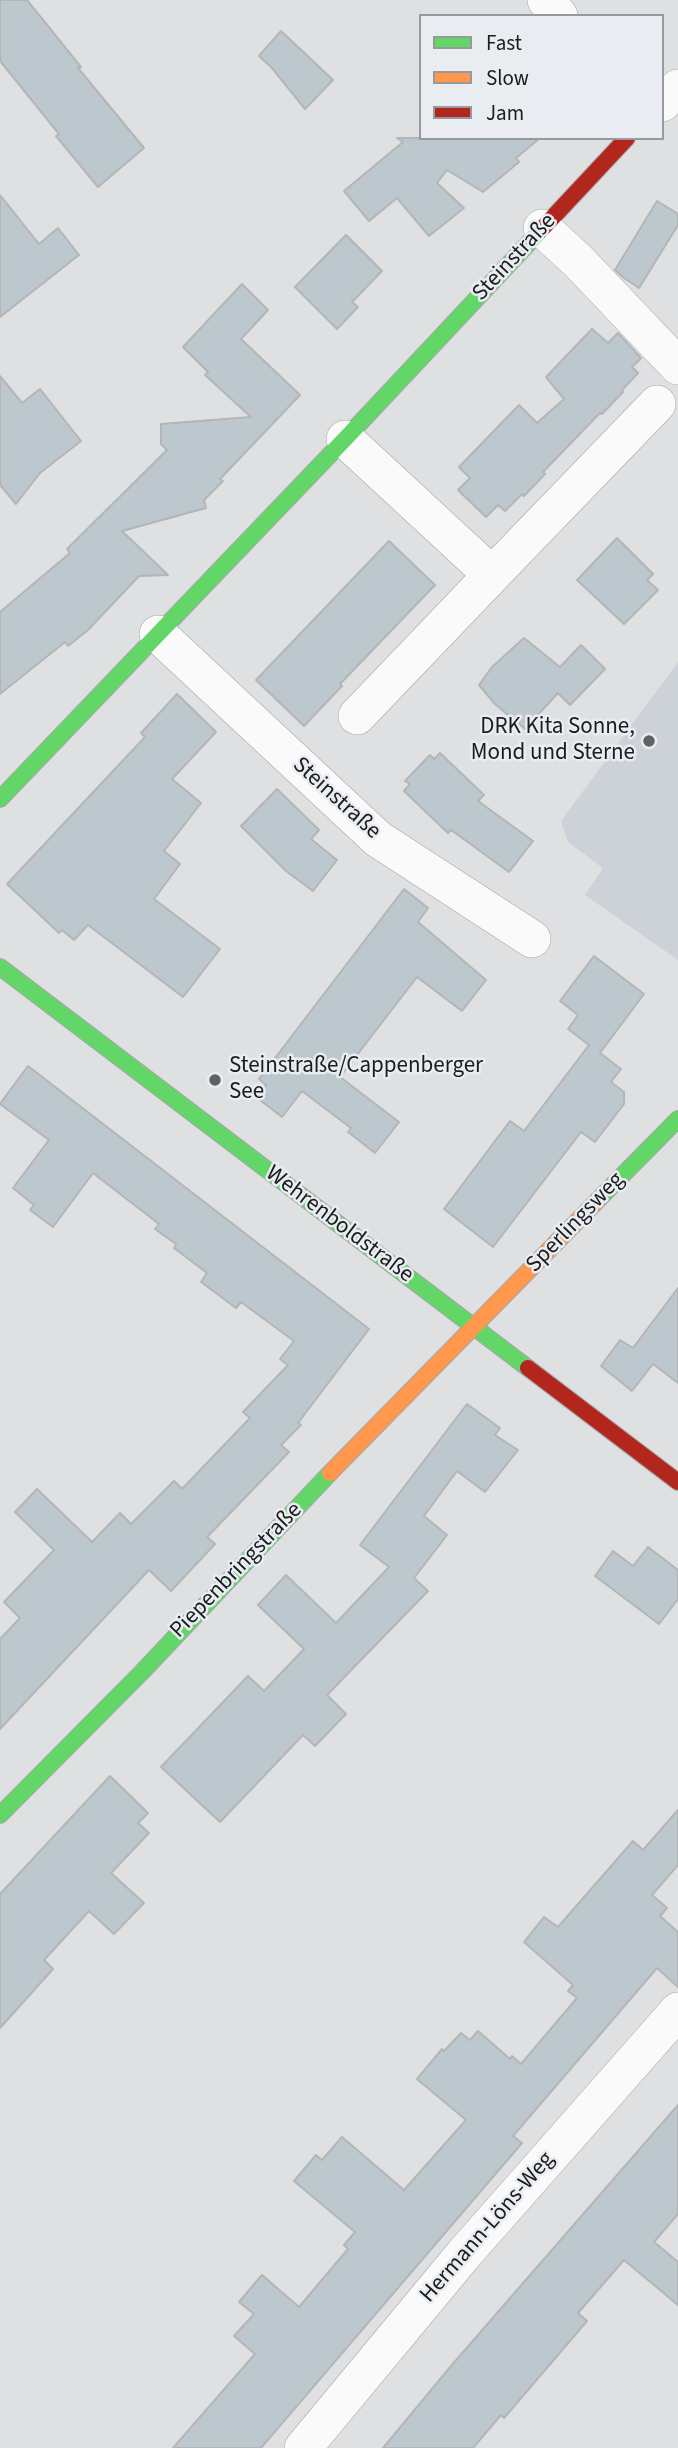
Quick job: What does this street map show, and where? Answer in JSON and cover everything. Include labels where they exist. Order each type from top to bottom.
[{"type":"street","points":[[546,0],[557,14]]},
{"type":"street","points":[[664,101],[678,88]]},
{"type":"street","name":"Steinstraße","points":[[0,799],[345,439],[625,140]]},
{"type":"street","points":[[542,228],[578,261],[678,366]]},
{"type":"street","points":[[357,716],[657,404]]},
{"type":"street","points":[[345,439],[492,575]]},
{"type":"street","name":"Steinstraße","points":[[158,634],[378,839],[532,939]]},
{"type":"street","name":"Wehrenboldstraße","points":[[0,967],[678,1482]]},
{"type":"street","name":"Sperlingsweg","points":[[474,1327],[678,1119]]},
{"type":"street","name":"Piepenbringstraße","points":[[0,1815],[142,1672],[385,1415],[474,1327]]},
{"type":"street","name":"Hermann-Löns-Weg","points":[[303,2448],[464,2254],[678,2011]]},
{"type":"shaded area","name":"DRK Kita Sonne, Mond und Sterne","points":[[678,662],[678,960],[585,895],[603,868],[568,842],[561,821]]},
{"type":"building","points":[[0,0],[27,0],[81,67],[78,68],[144,148],[98,187],[0,61]]},
{"type":"building","points":[[281,31],[333,80],[305,109],[259,56]]},
{"type":"building","points":[[397,138],[538,140],[516,158],[519,162],[483,192],[447,170],[437,183],[464,208],[429,236],[397,198],[369,221],[344,191],[403,142]]},
{"type":"building","points":[[0,195],[39,244],[58,228],[79,255],[0,317]]},
{"type":"building","points":[[657,201],[678,214],[678,225],[639,288],[615,270]]},
{"type":"building","points":[[346,235],[382,271],[352,302],[358,307],[337,329],[295,287]]},
{"type":"building","points":[[242,284],[268,310],[241,339],[300,395],[220,479],[223,481],[204,500],[206,508],[122,531],[168,575],[139,576],[88,630],[68,646],[65,642],[0,694],[0,612],[70,553],[67,549],[167,450],[161,444],[161,424],[251,417],[205,375],[208,372],[183,347]]},
{"type":"building","points":[[592,329],[608,343],[618,333],[641,358],[632,367],[638,373],[602,414],[600,413],[543,472],[545,474],[524,496],[522,494],[505,511],[498,505],[486,517],[458,490],[470,478],[459,467],[519,405],[537,423],[564,399],[546,377]]},
{"type":"building","points":[[0,376],[22,403],[40,389],[81,441],[40,473],[16,504],[0,485]]},
{"type":"building","points":[[617,538],[653,574],[647,580],[658,590],[624,624],[577,580]]},
{"type":"building","points":[[389,541],[435,585],[340,684],[342,686],[304,726],[256,680]]},
{"type":"building","points":[[524,638],[560,667],[581,645],[605,669],[570,705],[558,693],[525,729],[495,704],[479,685],[492,667]]},
{"type":"building","points":[[177,694],[216,732],[172,779],[201,803],[164,851],[180,864],[154,899],[220,949],[183,997],[88,925],[74,940],[62,930],[59,933],[7,884],[145,737],[141,733]]},
{"type":"building","points":[[440,753],[484,795],[478,801],[533,841],[509,872],[451,830],[448,833],[404,791],[410,784],[405,781],[430,755],[434,759]]},
{"type":"building","points":[[277,789],[319,830],[311,839],[337,860],[313,891],[286,871],[241,826]]},
{"type":"building","points":[[404,889],[428,908],[418,922],[486,980],[462,1011],[417,977],[340,1077],[399,1122],[375,1153],[348,1132],[351,1128],[302,1091],[282,1117],[256,1097],[266,1085],[259,1079]]},
{"type":"building","points":[[594,956],[644,994],[600,1053],[621,1069],[611,1082],[624,1092],[624,1104],[595,1142],[581,1132],[493,1247],[444,1209],[510,1121],[524,1131],[589,1045],[568,1029],[578,1015],[560,1001]]},
{"type":"building","points":[[28,1066],[369,1329],[298,1423],[301,1425],[281,1445],[289,1452],[207,1537],[215,1544],[171,1591],[149,1570],[0,1729],[0,1639],[20,1618],[4,1602],[54,1550],[15,1512],[37,1489],[92,1542],[120,1513],[131,1524],[174,1481],[182,1489],[250,1418],[243,1412],[288,1365],[280,1359],[294,1341],[241,1302],[236,1308],[201,1282],[207,1273],[174,1248],[176,1244],[155,1229],[159,1224],[93,1173],[53,1227],[30,1210],[34,1205],[13,1188],[49,1140],[0,1104]]},
{"type":"building","points":[[678,1288],[678,1383],[653,1364],[632,1391],[601,1366],[620,1340],[633,1348]]},
{"type":"building","points":[[467,1404],[500,1428],[495,1435],[518,1450],[485,1492],[457,1471],[424,1516],[447,1535],[414,1578],[428,1591],[327,1695],[346,1714],[315,1746],[303,1735],[220,1822],[161,1767],[248,1676],[264,1691],[304,1649],[258,1605],[286,1575],[336,1623],[389,1567],[360,1545]]},
{"type":"building","points":[[648,1547],[678,1570],[678,1599],[659,1624],[595,1576],[613,1551],[633,1566]]},
{"type":"building","points":[[110,1776],[148,1813],[138,1823],[149,1833],[111,1873],[144,1903],[114,1934],[89,1911],[44,1960],[53,1969],[0,2028],[0,1894]]},
{"type":"building","points":[[678,1810],[678,1865],[652,1895],[667,1908],[660,1916],[678,1932],[678,1987],[657,1968],[513,2136],[522,2143],[261,2448],[173,2448],[255,2354],[234,2336],[254,2314],[239,2302],[262,2275],[299,2307],[348,2249],[344,2245],[355,2232],[294,2181],[316,2155],[322,2160],[342,2137],[404,2190],[466,2120],[417,2079],[442,2049],[444,2051],[461,2033],[470,2040],[478,2031],[510,2059],[512,2056],[521,2064],[577,1998],[568,1991],[573,1985],[524,1942],[544,1917],[558,1927],[633,1841],[643,1850]]},
{"type":"building","points":[[678,2105],[678,2214],[654,2242],[678,2262],[678,2305],[624,2260],[578,2313],[587,2321],[504,2418],[501,2415],[473,2448],[383,2448],[451,2366]]},
{"type":"traffic: fast","points":[[0,799],[540,231]]},
{"type":"traffic: fast","points":[[0,967],[528,1368]]},
{"type":"traffic: fast","points":[[599,1199],[678,1119]]},
{"type":"traffic: fast","points":[[0,1815],[142,1672],[330,1473]]},
{"type":"traffic: slow","points":[[330,1473],[599,1199]]},
{"type":"traffic: jam","points":[[540,231],[625,140]]},
{"type":"traffic: jam","points":[[528,1368],[678,1482]]},
{"type":"place","name":"DRK Kita Sonne, Mond und Sterne","points":[[649,741]]},
{"type":"place","name":"Steinstraße/Cappenberger See","points":[[215,1080]]}]
